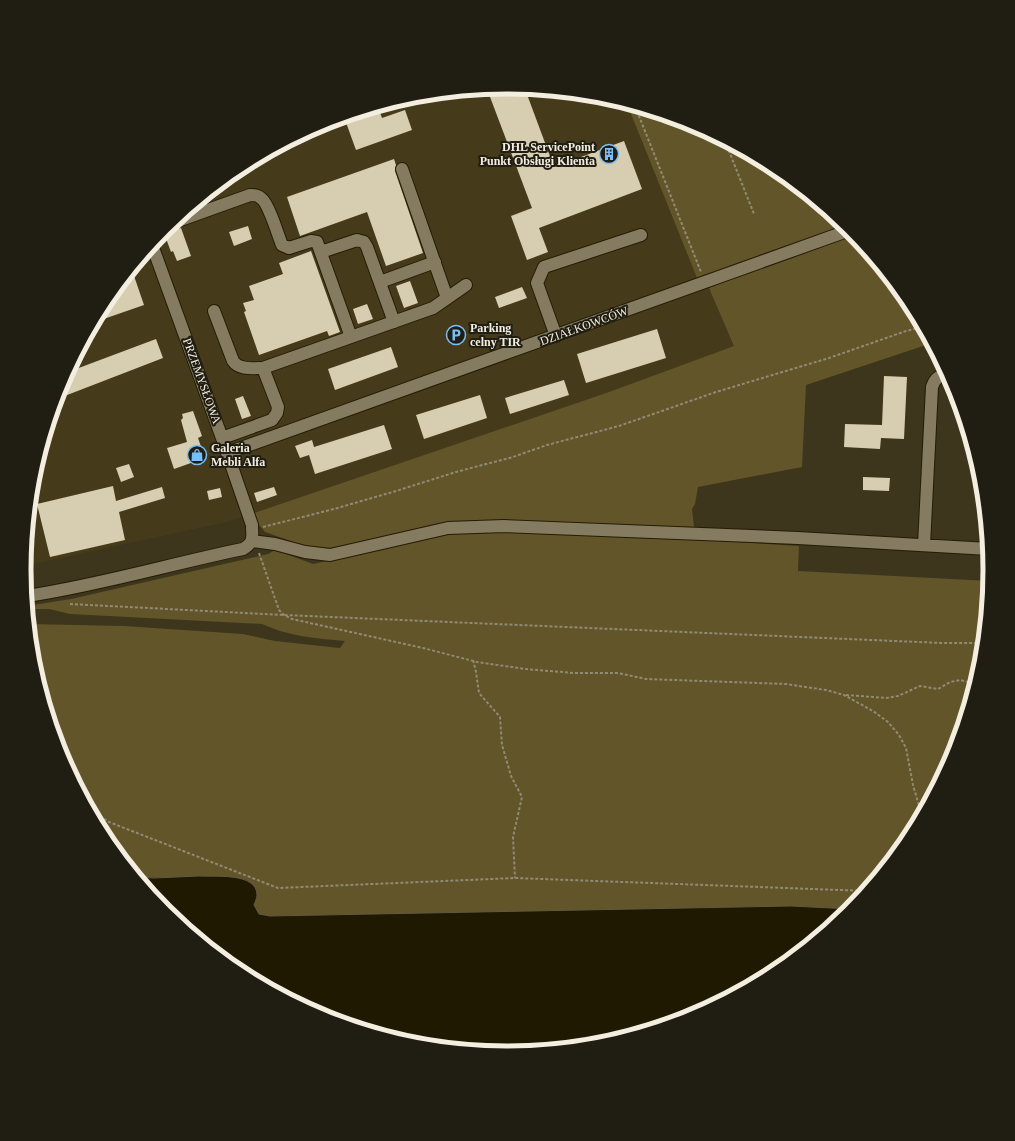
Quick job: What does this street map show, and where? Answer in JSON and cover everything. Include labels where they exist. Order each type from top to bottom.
[{"type":"street","points":[[402,169],[447,298]]},
{"type":"street","points":[[188,217],[250,195],[255,195],[263,200],[266,204],[282,245],[289,248],[314,240],[317,242],[351,337]]},
{"type":"street","name":"DZIAŁKOWCÓW","points":[[227,453],[843,233]]},
{"type":"street","points":[[556,336],[537,283],[544,267],[641,235]]},
{"type":"street","points":[[321,252],[357,240],[364,242],[394,322]]},
{"type":"street","name":"PRZEMYSŁOWA","points":[[154,251],[252,525],[252,536]]},
{"type":"street","points":[[380,282],[435,262]]},
{"type":"street","points":[[214,311],[233,361],[236,365],[251,368],[263,368],[433,308],[466,285]]},
{"type":"street","points":[[222,438],[272,420],[277,413],[278,407],[263,368]]},
{"type":"street","points":[[924,545],[932,386],[934,380],[939,376],[942,376]]},
{"type":"street","points":[[32,595],[121,578],[243,548],[248,546],[252,536],[305,552],[330,555],[448,528],[471,526],[504,526],[790,538],[983,549]]},
{"type":"path","points":[[637,112],[705,282]]},
{"type":"path","points":[[728,148],[754,214]]},
{"type":"path","points":[[918,328],[828,358],[716,392],[619,426],[547,445],[513,457],[456,472],[396,492],[334,509],[252,536],[279,610],[284,615],[292,619],[473,660],[525,669],[574,673],[618,673],[646,679],[786,684],[826,690],[844,695],[886,698],[898,696],[920,686],[938,689],[950,682],[960,680],[971,683]]},
{"type":"path","points":[[70,604],[284,615],[978,644]]},
{"type":"path","points":[[473,660],[479,693],[500,717],[502,746],[511,776],[522,797],[513,837],[515,878]]},
{"type":"path","points":[[844,695],[873,711],[888,722],[899,735],[906,748],[913,784],[920,809]]},
{"type":"path","points":[[99,816],[109,822],[278,888],[515,878],[860,891]]},
{"type":"shaded area","points":[[476,95],[539,95],[570,98],[629,110],[697,278],[695,278],[709,288],[735,346],[609,392],[227,522],[31,564],[35,508],[40,478],[56,417],[67,388],[95,332],[111,306],[129,280],[149,256],[193,212],[217,192],[243,174],[297,143],[354,119],[415,103]]},
{"type":"shaded area","points":[[629,110],[690,130],[746,158],[798,192],[822,212],[839,229],[697,278]]},
{"type":"shaded area","points":[[843,233],[866,256],[886,280],[904,306],[927,345],[806,385],[802,467],[698,487],[695,504],[692,509],[694,527],[577,525],[496,520],[435,524],[333,548],[308,547],[265,532],[259,525],[254,513],[609,392],[734,346],[709,288]]},
{"type":"shaded area","points":[[493,531],[672,538],[799,546],[798,571],[984,581],[980,633],[975,663],[959,724],[935,781],[920,809],[886,861],[866,885],[842,909],[791,906],[270,916],[259,914],[254,905],[247,880],[220,877],[142,877],[129,861],[95,809],[67,753],[47,694],[40,663],[34,624],[124,626],[243,634],[275,641],[340,648],[345,641],[313,638],[283,632],[262,624],[70,614],[49,609],[33,609],[32,605],[71,599],[268,554],[275,550],[313,564],[451,534]]},
{"type":"shaded area","points":[[224,876],[243,879],[250,882],[255,888],[257,895],[254,905],[259,914],[270,916],[791,906],[842,909],[822,929],[798,949],[772,967],[718,998],[661,1022],[631,1031],[570,1043],[508,1047],[476,1046],[445,1043],[384,1031],[325,1011],[297,998],[243,967],[217,949],[193,929],[143,877]]},
{"type":"building","name":"DHL ServicePoint Punkt Obsługi Klienta","points":[[489,95],[527,95],[554,167],[624,141],[642,189],[539,228],[548,252],[527,260],[511,216],[532,208]]},
{"type":"building","points":[[405,110],[412,130],[356,150],[346,122],[380,111],[382,118]]},
{"type":"building","points":[[394,159],[396,165],[395,171],[423,253],[386,266],[367,212],[300,236],[287,197]]},
{"type":"building","points":[[248,226],[252,239],[234,246],[229,232]]},
{"type":"building","points":[[181,228],[191,256],[177,261],[173,251],[171,252],[166,239],[175,230]]},
{"type":"building","points":[[311,251],[340,332],[329,336],[327,331],[259,355],[244,312],[246,311],[243,303],[254,300],[249,286],[283,274],[279,263]]},
{"type":"building","points":[[134,275],[144,305],[103,319]]},
{"type":"building","points":[[410,281],[418,303],[404,308],[396,286]]},
{"type":"building","points":[[522,287],[527,298],[499,308],[495,297]]},
{"type":"building","points":[[367,304],[373,319],[358,324],[353,309]]},
{"type":"building","points":[[657,329],[666,358],[586,383],[577,354]]},
{"type":"building","points":[[156,339],[163,358],[64,396],[76,369]]},
{"type":"building","points":[[391,347],[398,367],[335,390],[328,369]]},
{"type":"building","points":[[884,376],[907,377],[904,439],[881,438],[880,449],[844,447],[845,424],[882,425]]},
{"type":"building","points":[[564,380],[569,395],[510,414],[505,398]]},
{"type":"building","points":[[480,395],[487,418],[424,439],[416,415]]},
{"type":"building","points":[[243,396],[251,416],[242,419],[235,399]]},
{"type":"building","points":[[193,411],[202,436],[198,438],[205,458],[174,469],[167,448],[187,442],[181,420],[183,418],[182,414]]},
{"type":"building","points":[[384,425],[392,449],[315,474],[309,455],[300,458],[295,446],[312,440],[314,447]]},
{"type":"building","points":[[129,464],[134,477],[121,482],[116,468]]},
{"type":"building","points":[[863,477],[890,478],[889,491],[863,490]]},
{"type":"building","points":[[113,486],[116,501],[162,487],[165,498],[119,512],[125,540],[50,557],[37,504]]},
{"type":"building","points":[[274,487],[277,495],[257,502],[254,493]]},
{"type":"building","points":[[220,488],[222,497],[209,500],[207,491]]},
{"type":"place","name":"DHL ServicePoint Punkt Obsługi Klienta","points":[[609,154]]},
{"type":"place","name":"Parking celny TIR","points":[[456,335]]},
{"type":"place","name":"Galeria Mebli Alfa","points":[[197,455]]}]
